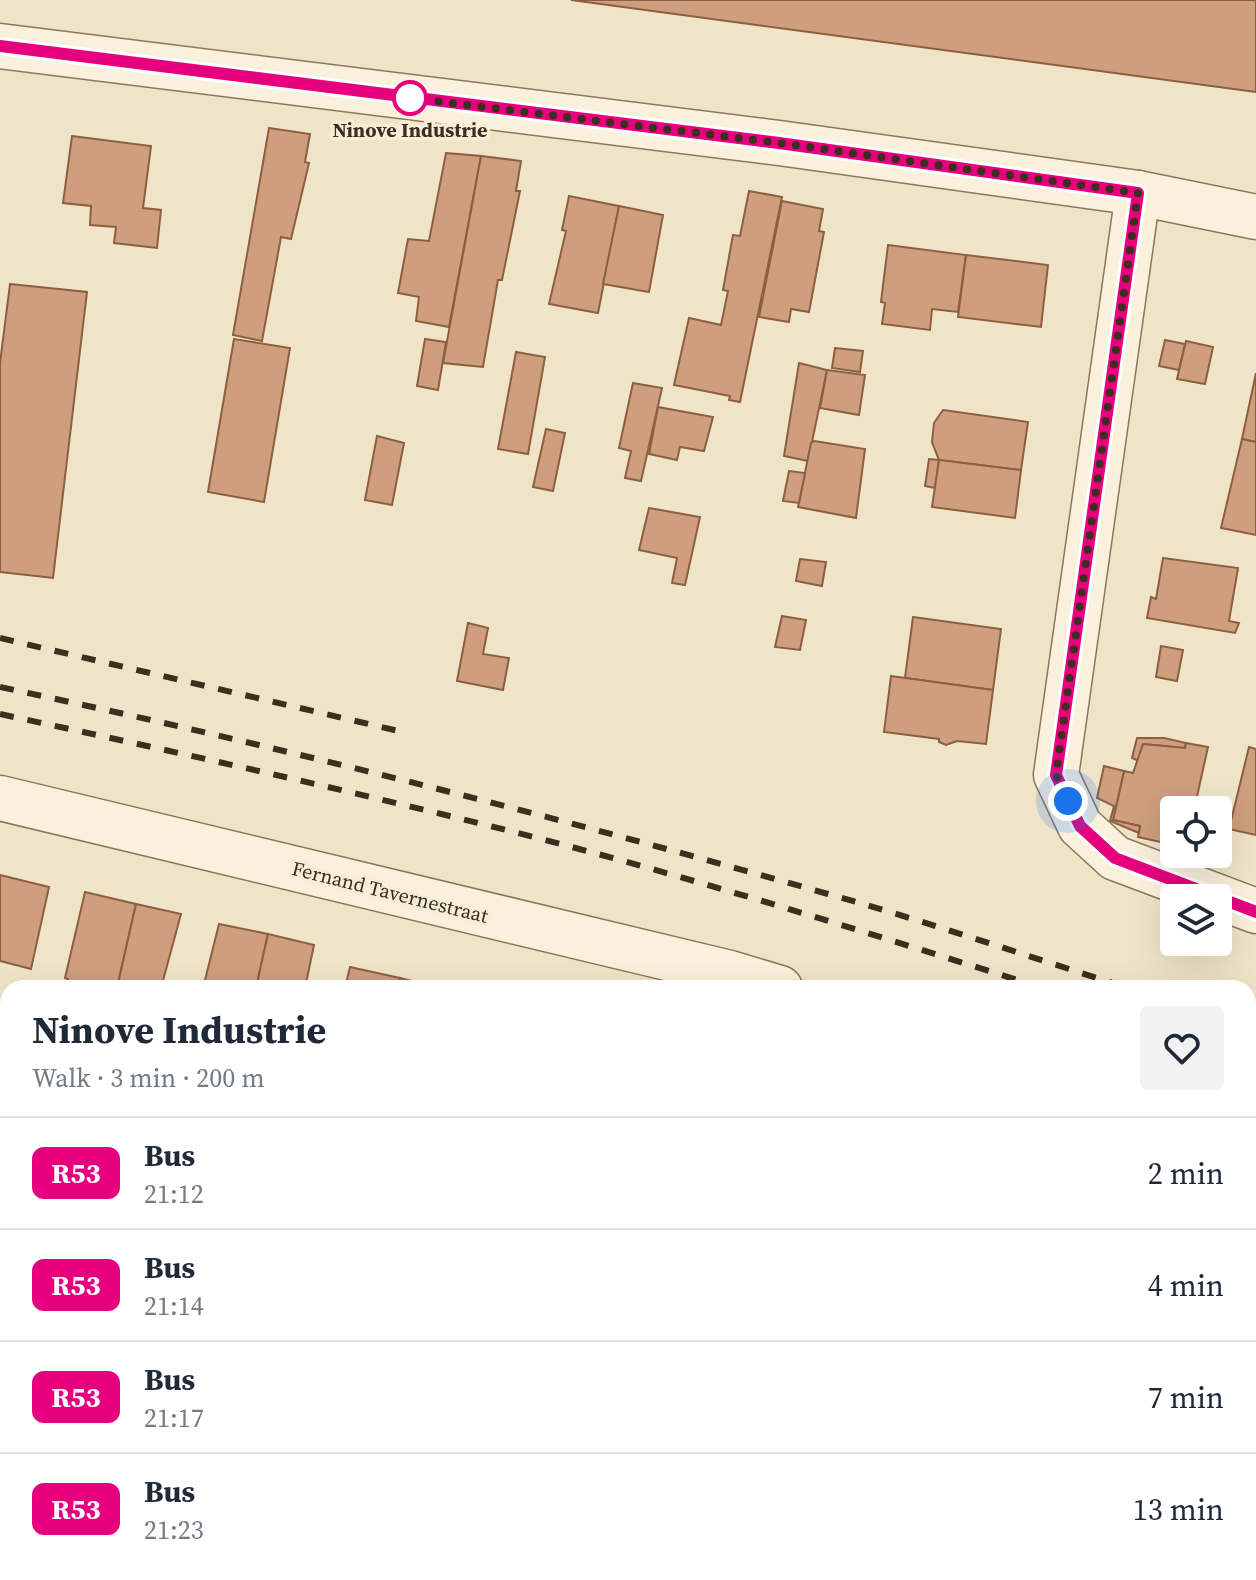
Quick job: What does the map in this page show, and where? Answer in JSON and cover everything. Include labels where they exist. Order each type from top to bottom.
[{"type":"street","points":[[0,46],[779,143],[1138,193],[1256,217]]},
{"type":"street","points":[[1138,193],[1056,775],[1080,826],[1115,858],[1256,911]]},
{"type":"street","name":"Fernand Tavernestraat","points":[[0,798],[752,980]]},
{"type":"building","points":[[571,0],[1256,0],[1256,92]]},
{"type":"building","points":[[269,128],[310,134],[305,162],[309,163],[291,239],[281,237],[262,341],[233,335]]},
{"type":"building","points":[[72,136],[151,146],[143,208],[161,210],[157,248],[114,243],[116,227],[90,225],[91,206],[63,203]]},
{"type":"building","points":[[446,153],[481,156],[449,327],[416,321],[419,297],[398,293],[408,239],[429,241]]},
{"type":"building","points":[[481,156],[521,161],[516,191],[520,191],[502,280],[498,280],[483,367],[443,363]]},
{"type":"building","points":[[749,191],[782,197],[740,402],[729,400],[730,396],[674,385],[689,318],[721,325],[728,291],[723,290],[733,235],[740,236]]},
{"type":"building","points":[[569,196],[619,206],[598,313],[549,304],[566,231],[562,230]]},
{"type":"building","points":[[782,201],[823,209],[819,231],[824,232],[809,312],[791,309],[789,322],[759,317]]},
{"type":"building","points":[[619,206],[663,215],[649,292],[603,284]]},
{"type":"building","points":[[888,245],[966,255],[958,312],[932,309],[930,330],[882,324],[885,303],[881,302]]},
{"type":"building","points":[[966,255],[1048,265],[1041,327],[958,317]]},
{"type":"building","points":[[10,284],[87,292],[53,578],[0,572],[0,363]]},
{"type":"building","points":[[234,339],[290,348],[264,502],[208,492]]},
{"type":"building","points":[[425,339],[446,342],[438,390],[417,386]]},
{"type":"building","points":[[1165,340],[1185,344],[1179,370],[1159,366]]},
{"type":"building","points":[[1186,341],[1213,347],[1205,384],[1177,379]]},
{"type":"building","points":[[835,348],[863,351],[860,372],[832,368]]},
{"type":"building","points":[[516,352],[545,357],[528,454],[498,449]]},
{"type":"building","points":[[799,363],[827,370],[808,461],[784,456]]},
{"type":"building","points":[[827,370],[865,375],[859,415],[820,408]]},
{"type":"building","points":[[1256,373],[1256,442],[1242,439]]},
{"type":"building","points":[[633,383],[662,388],[641,481],[625,478],[631,451],[619,448]]},
{"type":"building","points":[[658,407],[713,417],[704,451],[680,447],[677,460],[649,454]]},
{"type":"building","points":[[943,410],[1028,422],[1021,470],[939,460],[932,442],[934,423]]},
{"type":"building","points":[[546,429],[565,433],[553,491],[533,487]]},
{"type":"building","points":[[377,436],[404,443],[392,505],[365,500]]},
{"type":"building","points":[[1242,439],[1256,442],[1256,535],[1221,528]]},
{"type":"building","points":[[811,443],[865,449],[856,518],[798,507]]},
{"type":"building","points":[[929,459],[939,460],[935,488],[925,486]]},
{"type":"building","points":[[939,460],[1021,470],[1015,518],[932,507]]},
{"type":"building","points":[[789,471],[805,473],[799,503],[783,501]]},
{"type":"building","points":[[649,508],[700,517],[685,585],[672,583],[677,558],[639,550]]},
{"type":"building","points":[[1163,558],[1238,568],[1229,621],[1239,623],[1235,633],[1147,618],[1151,597],[1156,599]]},
{"type":"building","points":[[800,559],[826,562],[822,586],[796,581]]},
{"type":"building","points":[[782,616],[806,620],[800,650],[775,647]]},
{"type":"building","points":[[913,617],[1001,629],[993,690],[905,678]]},
{"type":"building","points":[[468,623],[488,628],[483,654],[509,658],[503,690],[457,681]]},
{"type":"building","points":[[1161,646],[1183,650],[1177,681],[1156,677]]},
{"type":"building","points":[[891,676],[993,690],[986,744],[957,741],[946,745],[939,739],[884,732]]},
{"type":"building","points":[[1137,738],[1164,738],[1186,743],[1185,748],[1143,744],[1139,761],[1132,758]]},
{"type":"building","points":[[1186,743],[1208,747],[1197,796],[1160,796],[1160,842],[1138,837],[1140,826],[1113,820],[1124,771],[1133,773],[1143,744],[1185,748]]},
{"type":"building","points":[[1249,747],[1256,749],[1256,835],[1232,830],[1232,817]]},
{"type":"building","points":[[1104,766],[1124,771],[1113,820],[1140,826],[1139,833],[1110,821],[1114,806],[1097,798]]},
{"type":"building","points":[[0,875],[49,887],[31,969],[0,961]]},
{"type":"building","points":[[85,892],[136,904],[119,980],[65,978]]},
{"type":"building","points":[[136,904],[181,914],[163,980],[119,980]]},
{"type":"building","points":[[219,924],[268,934],[258,980],[205,980]]},
{"type":"building","points":[[268,934],[314,945],[307,980],[258,980]]},
{"type":"building","points":[[350,967],[400,978],[400,980],[347,980]]},
{"type":"railway","points":[[0,638],[407,733]]},
{"type":"railway","points":[[0,687],[416,783],[622,837],[866,905],[1104,980]]},
{"type":"railway","points":[[0,714],[193,756],[581,849],[780,906],[1017,980]]},
{"type":"bus line","name":"R53","points":[[0,46],[779,143],[1138,193],[1056,775],[1080,826],[1115,858],[1256,912]]},
{"type":"place","name":"Ninove Industrie","points":[[410,98]]},
{"type":"route","points":[[410,98],[779,143],[1138,193],[1056,775],[1068,801]]}]
